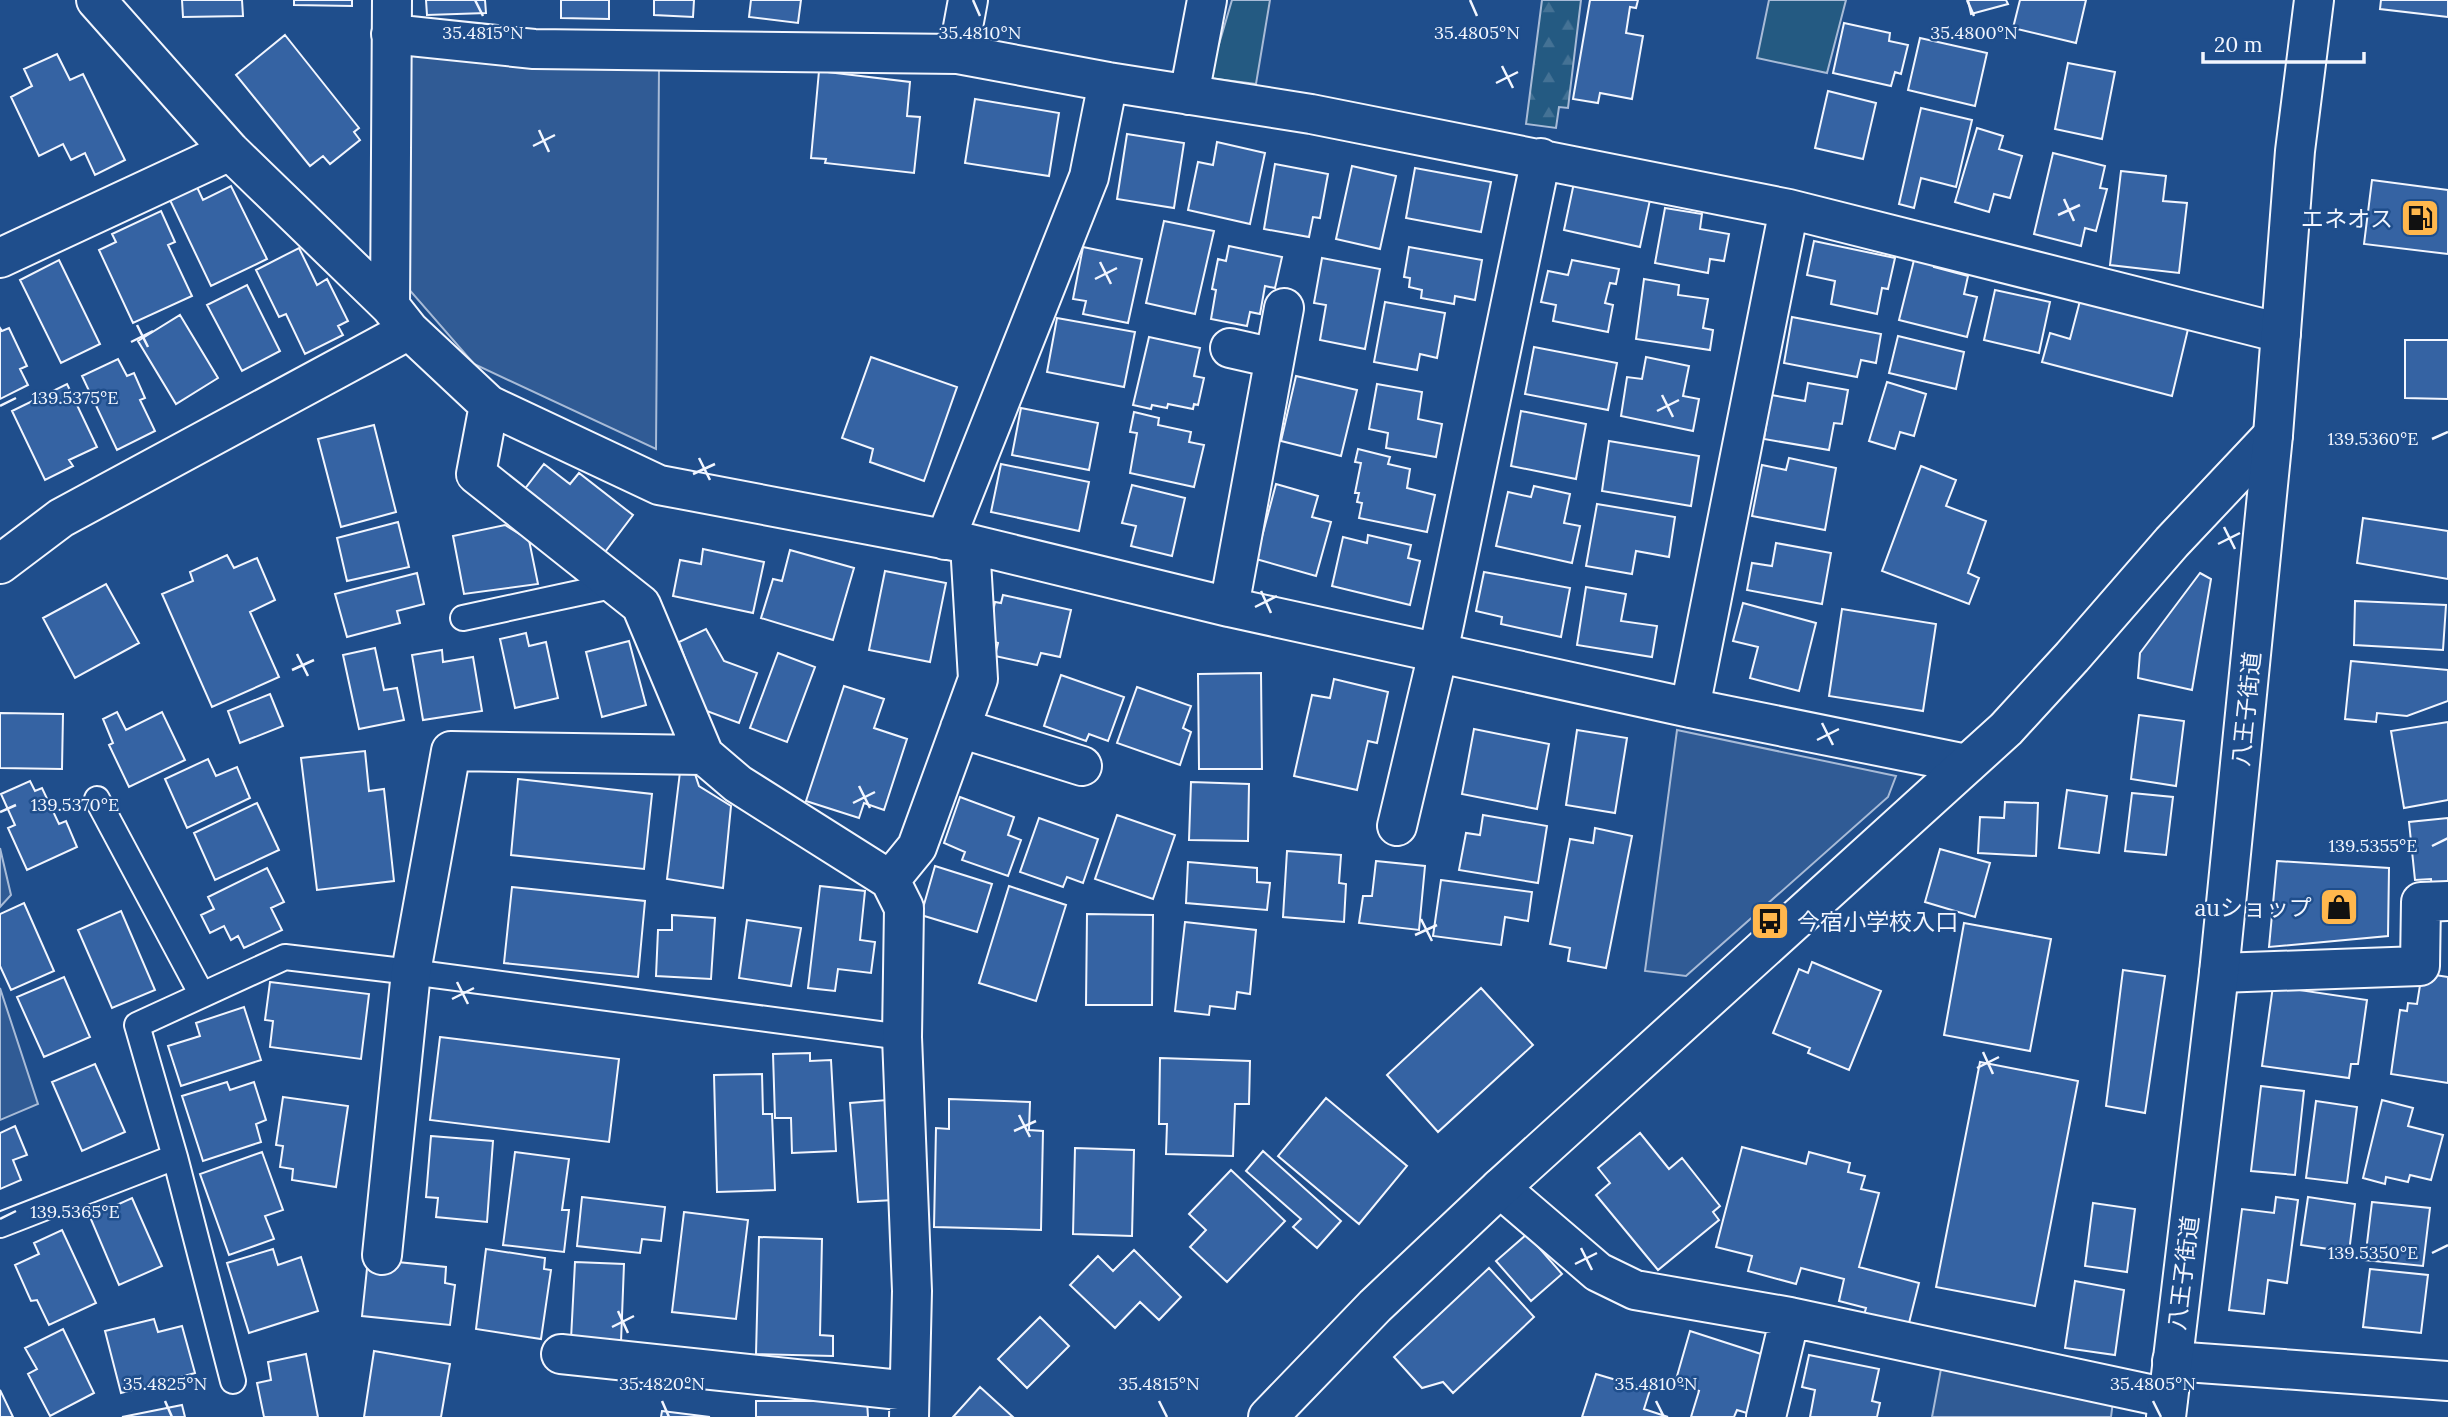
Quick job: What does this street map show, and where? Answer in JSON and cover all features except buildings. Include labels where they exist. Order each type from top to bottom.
[{"type":"main road","points":[[96,0],[230,151],[489,405],[659,485],[957,542],[1229,607],[1438,653],[1967,764]]},
{"type":"main road","points":[[958,54],[968,0]]},
{"type":"main road","points":[[1189,95],[1207,0]]},
{"type":"main road","name":"八王子街道","points":[[2169,1392],[2219,972],[2273,435],[2295,151],[2314,0]]},
{"type":"main road","points":[[399,318],[391,17],[534,49],[958,54],[1108,82],[1311,114],[1789,209],[2281,333]]},
{"type":"main road","points":[[890,880],[918,847],[978,679],[957,542],[1089,177],[1108,82]]},
{"type":"main road","points":[[0,258],[230,151]]},
{"type":"main road","points":[[1397,825],[1438,653],[1541,159]]},
{"type":"main road","points":[[1690,708],[1789,209]]},
{"type":"main road","points":[[1229,607],[1284,308]]},
{"type":"main road","points":[[0,564],[61,518],[399,318]]},
{"type":"main road","points":[[1230,348],[1274,358]]},
{"type":"main road","points":[[489,405],[476,474],[641,605],[704,755],[738,784],[890,880],[904,908],[902,1037],[912,1291],[909,1404],[561,1354]]},
{"type":"main road","points":[[1274,1415],[1375,1306],[1500,1188],[2006,729],[2073,657],[2172,542],[2273,435]]},
{"type":"main road","points":[[960,728],[1082,766]]},
{"type":"main road","points":[[382,1255],[411,972],[451,751],[704,755]]},
{"type":"main road","points":[[2219,972],[2420,966],[2421,902],[2448,901]]},
{"type":"main road","points":[[1500,1188],[1598,1272],[1635,1290],[1790,1317],[2169,1392],[2448,1381]]},
{"type":"main road","points":[[1766,1417],[1790,1317]]},
{"type":"lane","points":[[463,618],[616,585]]},
{"type":"lane","points":[[97,799],[202,995]]},
{"type":"lane","points":[[233,1381],[175,1157],[137,1025],[285,957],[902,1037]]},
{"type":"lane","points":[[0,1225],[175,1157]]},
{"type":"green space","points":[[1232,0],[1270,0],[1256,84],[1209,78]]},
{"type":"green space","points":[[1542,0],[1581,0],[1568,108],[1559,107],[1556,128],[1526,124]]},
{"type":"green space","points":[[1769,0],[1846,0],[1827,73],[1757,58]]},
{"type":"shaded area","points":[[411,48],[659,67],[656,449],[474,364],[406,286]]},
{"type":"shaded area","points":[[1677,730],[1896,776],[1888,797],[1686,976],[1645,971]]},
{"type":"shaded area","points":[[0,848],[11,895],[0,907]]},
{"type":"shaded area","points":[[0,988],[38,1104],[0,1120]]},
{"type":"shaded area","points":[[1941,1369],[2113,1401],[2111,1417],[1932,1417]]},
{"type":"place","name":"エネオス","points":[[2420,218]]},
{"type":"place","name":"auショップ","points":[[2339,907]]},
{"type":"place","name":"今宿小学校入口","points":[[1770,921]]}]
